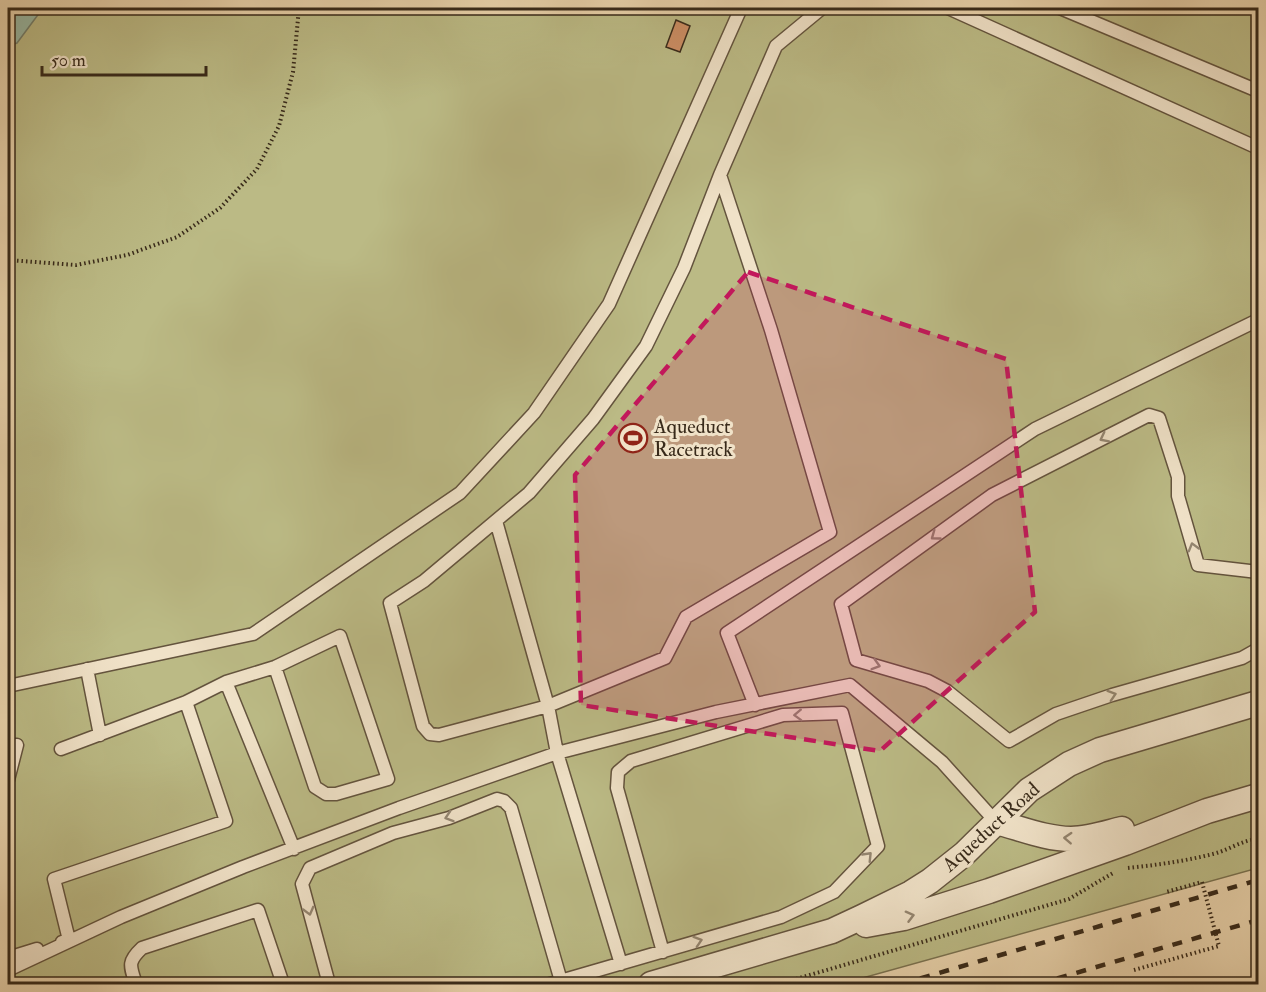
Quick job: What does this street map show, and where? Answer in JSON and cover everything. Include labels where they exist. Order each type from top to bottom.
[{"type":"street","name":"Aqueduct Road","points":[[832,931],[890,904],[930,881],[964,854],[1029,790],[1084,756],[1117,744],[1258,703]]},
{"type":"street","name":"Aqueduct Road","points":[[651,984],[832,931],[904,918],[1125,843],[1207,810],[1258,796]]},
{"type":"street","points":[[996,822],[1052,837],[1071,839],[1207,810]]},
{"type":"lane","points":[[8,686],[253,634],[460,494],[534,413],[609,304],[741,8]]},
{"type":"lane","points":[[720,175],[771,330],[830,531],[686,617],[665,658],[548,706],[439,735],[430,735],[423,726],[390,603],[424,581],[529,493],[593,419],[646,346],[684,268],[720,175],[776,46],[822,8]]},
{"type":"lane","points":[[948,8],[1258,148]]},
{"type":"lane","points":[[1060,8],[1258,91]]},
{"type":"lane","points":[[754,705],[727,633],[1035,429],[1258,320]]},
{"type":"lane","points":[[1258,572],[1198,565],[1178,496],[1178,477],[1159,418],[1149,415],[992,495],[841,604],[856,660],[928,681],[947,691],[1009,741],[1056,714],[1112,694],[1242,658],[1258,649]]},
{"type":"lane","points":[[496,521],[548,706],[557,753],[621,964]]},
{"type":"lane","points":[[61,749],[186,702],[226,682],[275,667],[340,636],[388,779],[336,794],[326,794],[315,787],[275,667]]},
{"type":"lane","points":[[87,669],[99,735]]},
{"type":"lane","points":[[226,682],[294,849]]},
{"type":"lane","points":[[8,970],[69,940],[198,885],[399,808],[557,753],[716,712],[850,685],[942,762],[996,822]]},
{"type":"lane","points":[[69,940],[54,879],[226,821],[186,702]]},
{"type":"lane","points":[[329,984],[302,884],[310,868],[393,833],[449,818],[497,799],[504,801],[511,808],[556,983],[663,952],[781,917],[834,892],[878,846],[842,713],[783,716],[631,761],[618,772],[617,788],[663,952]]},
{"type":"lane","points":[[8,746],[16,745],[8,780]]},
{"type":"lane","points":[[136,984],[130,965],[133,956],[142,948],[258,910],[283,984]]},
{"type":"lane","points":[[8,958],[69,940]]},
{"type":"path","points":[[8,260],[76,265],[127,255],[177,237],[220,208],[257,169],[279,126],[293,72],[299,8]]},
{"type":"path","points":[[779,984],[1070,899],[1119,869],[1161,865],[1216,853],[1258,839]]},
{"type":"path","points":[[1134,970],[1219,946],[1202,882],[1166,892]]},
{"type":"highlighted area","points":[[748,272],[1006,359],[1035,612],[880,751],[581,705],[575,475]]},
{"type":"shaded area","name":"Aqueduct Racetrack","points":[[8,8],[1258,8],[1258,868],[841,984],[8,984]]},
{"type":"shaded area","points":[[8,8],[43,8],[17,43],[8,46]]},
{"type":"building","points":[[676,20],[690,26],[680,52],[666,47]]},
{"type":"railway","points":[[901,984],[1258,880]]},
{"type":"railway","points":[[1038,984],[1258,920]]},
{"type":"place","name":"Aqueduct Racetrack","points":[[633,438]]}]
